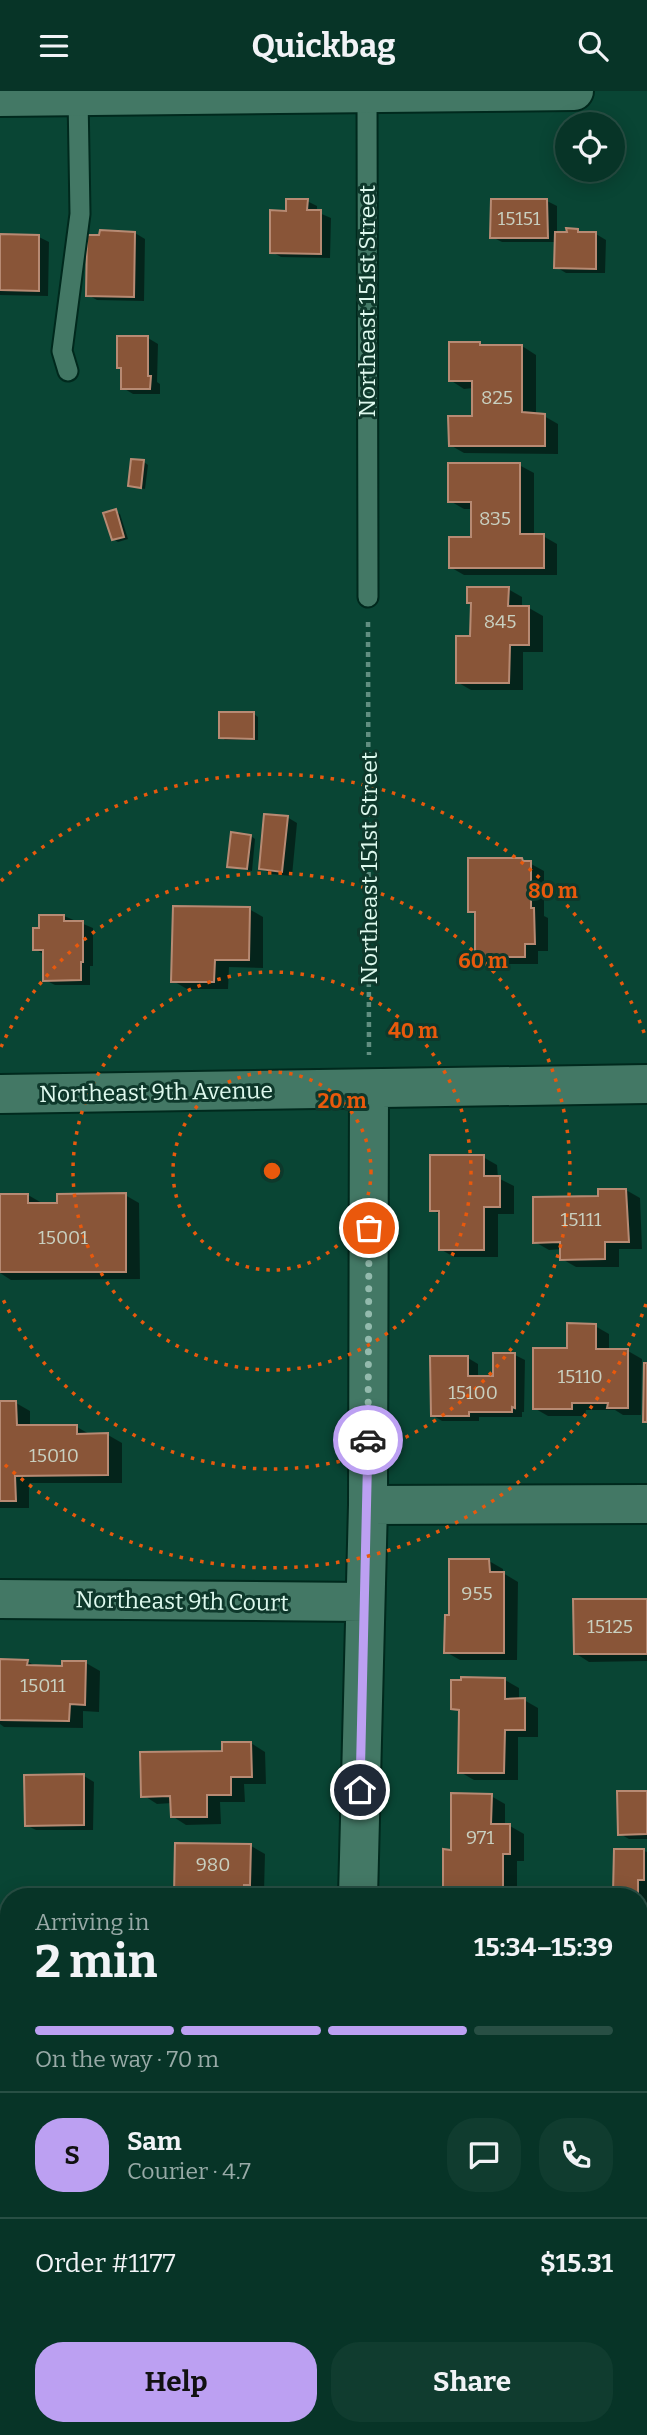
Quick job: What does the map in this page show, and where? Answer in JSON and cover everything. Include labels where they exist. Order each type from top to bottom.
[{"type":"street","points":[[0,97],[574,91]]},
{"type":"street","name":"Northeast 9th Avenue","points":[[0,1094],[647,1084]]},
{"type":"street","points":[[358,1888],[368,1505],[369,1089]]},
{"type":"street","points":[[368,1505],[647,1504]]},
{"type":"street","name":"Northeast 9th Court","points":[[0,1599],[364,1602]]},
{"type":"lane","name":"Northeast 151st Street","points":[[367,92],[368,597]]},
{"type":"lane","points":[[68,371],[62,351],[80,214],[78,96]]},
{"type":"path","name":"Northeast 151st Street","points":[[368,597],[369,1089]]},
{"type":"building","points":[[286,199],[308,199],[307,210],[321,210],[321,254],[270,253],[270,210],[286,211]]},
{"type":"building","points":[[491,199],[547,199],[548,238],[490,238]]},
{"type":"building","points":[[566,228],[578,229],[578,232],[596,232],[596,269],[554,268],[555,232],[567,232]]},
{"type":"building","points":[[100,230],[135,232],[134,297],[86,296],[87,235],[99,235]]},
{"type":"building","points":[[0,234],[39,235],[39,291],[0,290]]},
{"type":"building","points":[[117,336],[148,336],[150,389],[121,389],[121,368],[117,368]]},
{"type":"building","points":[[449,342],[522,345],[522,412],[545,414],[545,446],[449,446],[448,416],[472,416],[472,381],[449,381]]},
{"type":"building","points":[[131,459],[144,460],[141,488],[128,486]]},
{"type":"building","points":[[448,463],[520,463],[520,534],[544,534],[544,568],[449,568],[449,537],[471,537],[471,502],[448,502]]},
{"type":"building","points":[[116,509],[124,537],[112,540],[103,513]]},
{"type":"building","points":[[467,587],[509,587],[508,606],[529,606],[529,645],[510,645],[509,683],[456,683],[456,636],[470,636],[471,603],[467,603]]},
{"type":"building","points":[[219,712],[254,712],[254,739],[219,738]]},
{"type":"building","points":[[264,814],[288,816],[282,872],[259,869]]},
{"type":"building","points":[[231,832],[251,835],[247,869],[227,867]]},
{"type":"building","points":[[468,858],[522,858],[523,861],[531,861],[531,908],[534,908],[535,944],[525,944],[525,957],[475,957],[475,912],[468,912]]},
{"type":"building","points":[[173,906],[250,907],[249,960],[215,960],[214,982],[171,982]]},
{"type":"building","points":[[39,915],[64,915],[64,921],[83,921],[81,980],[43,981],[43,950],[33,950],[33,928],[39,928]]},
{"type":"building","points":[[430,1155],[484,1155],[484,1176],[500,1176],[500,1207],[484,1207],[484,1250],[439,1250],[439,1211],[430,1211]]},
{"type":"building","points":[[598,1189],[626,1189],[629,1242],[605,1242],[605,1259],[560,1260],[560,1242],[533,1243],[533,1197],[598,1196]]},
{"type":"building","points":[[126,1193],[126,1272],[0,1272],[0,1194],[28,1194],[28,1203],[57,1203],[57,1194]]},
{"type":"building","points":[[567,1323],[596,1324],[596,1349],[628,1349],[628,1408],[607,1408],[608,1403],[572,1403],[572,1409],[533,1409],[533,1348],[567,1348]]},
{"type":"building","points":[[493,1353],[515,1353],[515,1408],[512,1407],[512,1412],[469,1412],[469,1416],[431,1416],[430,1356],[468,1356],[468,1376],[493,1376]]},
{"type":"building","points":[[644,1363],[647,1363],[647,1422],[643,1422]]},
{"type":"building","points":[[0,1401],[16,1401],[17,1425],[77,1425],[77,1434],[108,1433],[108,1475],[15,1476],[16,1501],[0,1501]]},
{"type":"building","points":[[449,1559],[489,1559],[490,1572],[504,1572],[504,1653],[444,1653],[445,1615],[449,1615]]},
{"type":"building","points":[[573,1599],[647,1599],[647,1654],[574,1654]]},
{"type":"building","points":[[0,1659],[28,1660],[27,1665],[62,1666],[62,1661],[86,1661],[85,1705],[70,1704],[69,1721],[0,1720]]},
{"type":"building","points":[[461,1677],[505,1678],[505,1699],[525,1698],[525,1730],[505,1730],[504,1773],[458,1773],[459,1710],[451,1709],[451,1680],[461,1680]]},
{"type":"building","points":[[222,1742],[251,1742],[252,1777],[231,1777],[231,1795],[207,1795],[207,1817],[171,1817],[170,1796],[141,1797],[140,1752],[222,1751]]},
{"type":"building","points":[[84,1774],[84,1825],[25,1826],[24,1775]]},
{"type":"building","points":[[617,1791],[647,1791],[647,1834],[618,1835]]},
{"type":"building","points":[[451,1793],[492,1794],[491,1824],[510,1824],[510,1854],[503,1854],[503,1888],[443,1888],[443,1849],[451,1850]]},
{"type":"building","points":[[175,1843],[251,1844],[250,1885],[244,1885],[244,1888],[174,1888]]},
{"type":"building","points":[[614,1849],[644,1849],[644,1880],[638,1880],[638,1888],[613,1888]]},
{"type":"way so far","points":[[368,1440],[369,1228]]},
{"type":"route","points":[[360,1790],[368,1440]]}]
